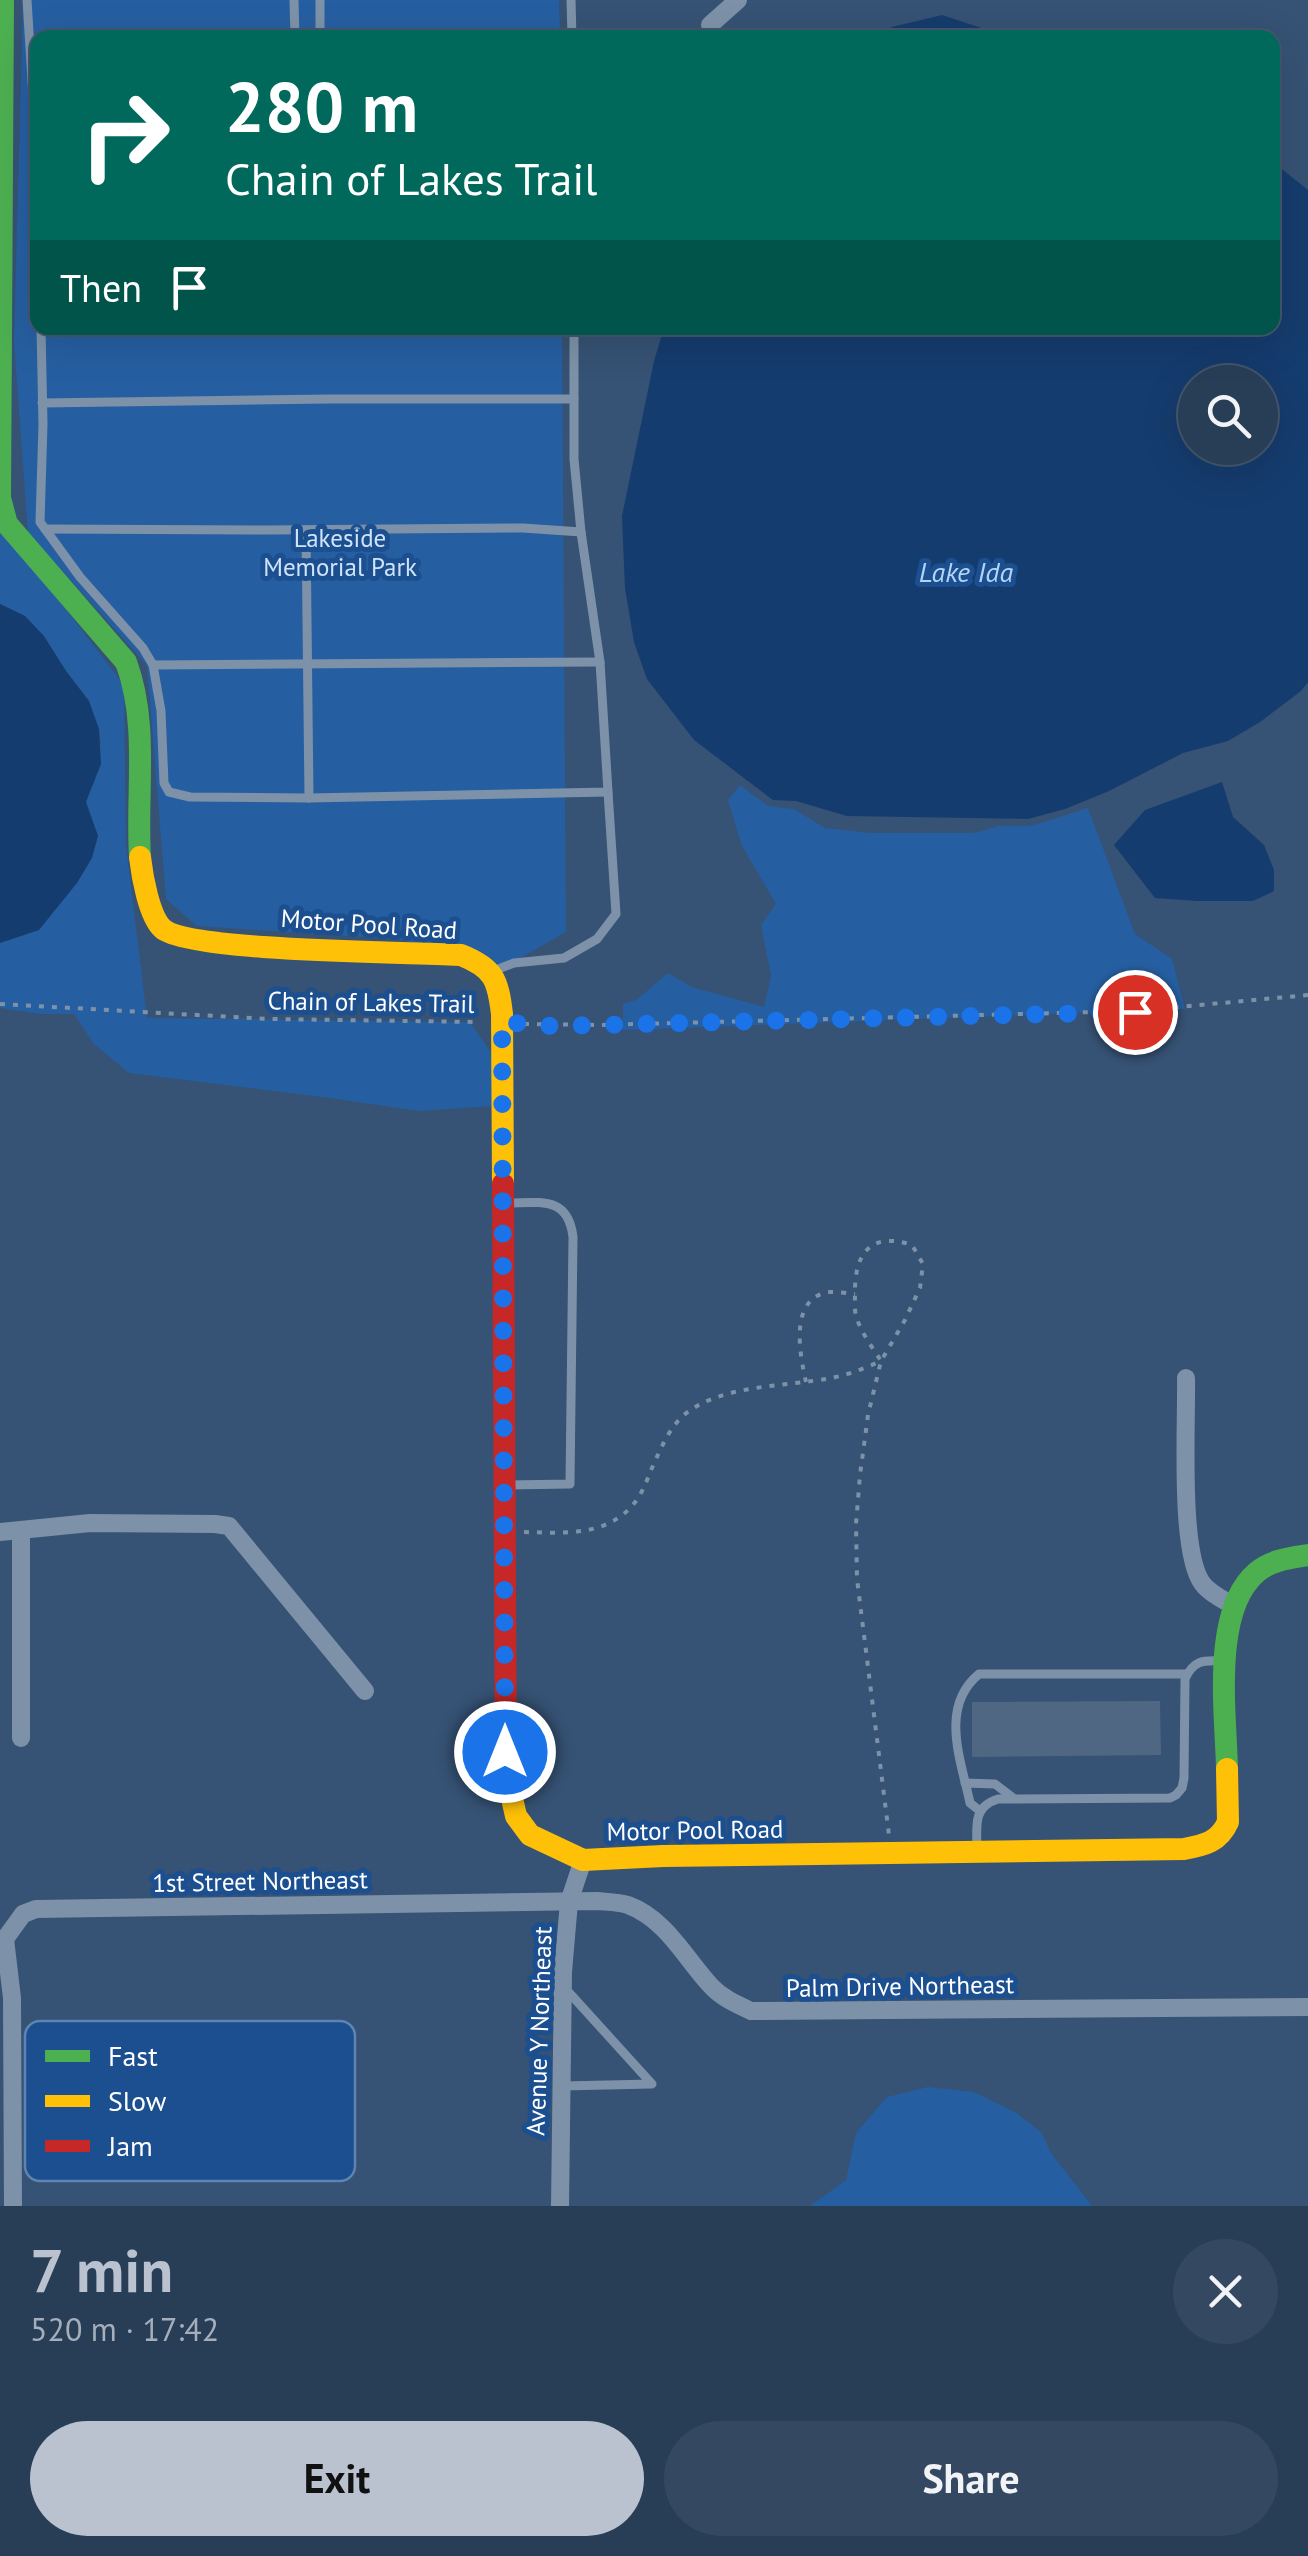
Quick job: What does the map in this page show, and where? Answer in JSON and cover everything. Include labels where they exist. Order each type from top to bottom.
[{"type":"street","name":"Motor Pool Road","points":[[3,0],[0,498],[7,524],[126,662],[134,678],[141,877],[162,929],[186,938],[217,942],[460,955],[475,960],[490,972],[497,986],[502,1022],[505,1752],[509,1794],[516,1816],[530,1835],[583,1860],[1184,1849],[1208,1844],[1222,1836],[1228,1822],[1225,1661],[1234,1606],[1242,1588],[1261,1568],[1281,1559],[1308,1556]]},
{"type":"street","points":[[710,25],[738,0]]},
{"type":"street","points":[[1186,1378],[1191,1555],[1202,1584],[1234,1606]]},
{"type":"street","points":[[0,1532],[90,1523],[229,1526],[365,1691]]},
{"type":"street","points":[[20,1738],[21,1531]]},
{"type":"street","name":"Avenue Y Northeast","points":[[560,2206],[563,1984],[569,1902],[583,1860]]},
{"type":"street","name":"Palm Drive Northeast","points":[[535,1902],[597,1901],[625,1904],[641,1912],[665,1930],[712,1987],[750,2011],[1308,2006]]},
{"type":"street","name":"1st Street Northeast","points":[[2,1939],[24,1914],[36,1909],[535,1902]]},
{"type":"street","points":[[2,1939],[12,1998],[9,2196]]},
{"type":"lane","points":[[27,0],[30,30]]},
{"type":"lane","points":[[294,0],[295,30]]},
{"type":"lane","points":[[320,0],[320,30]]},
{"type":"lane","points":[[572,0],[572,30]]},
{"type":"lane","points":[[41,335],[40,522],[80,577],[143,648],[153,666],[161,712],[164,783],[169,792],[190,796],[309,798],[608,792]]},
{"type":"lane","points":[[490,972],[514,963],[564,958],[597,939],[616,914],[600,662],[574,459],[574,335]]},
{"type":"lane","points":[[42,403],[574,399]]},
{"type":"lane","points":[[45,528],[523,528],[582,532]]},
{"type":"lane","points":[[306,530],[309,798]]},
{"type":"lane","points":[[153,666],[600,662]]},
{"type":"lane","points":[[503,1203],[558,1206],[572,1224],[573,1237],[570,1484],[504,1485]]},
{"type":"lane","points":[[977,1852],[980,1811],[985,1803],[998,1799],[1176,1795],[1184,1778],[1183,1694],[1187,1674],[1197,1663],[1225,1661]]},
{"type":"lane","points":[[980,1811],[970,1803],[956,1741],[955,1718],[959,1697],[979,1674],[1187,1674]]},
{"type":"lane","points":[[966,1783],[995,1784],[1014,1799]]},
{"type":"lane","points":[[562,2086],[652,2084],[563,1984]]},
{"type":"path","name":"Chain of Lakes Trail","points":[[0,1004],[269,1019],[551,1026],[1135,1012],[1308,995]]},
{"type":"path","points":[[881,1361],[855,1316],[854,1274],[868,1247],[882,1240],[898,1240],[912,1245],[923,1264],[920,1288],[881,1361],[868,1415],[856,1524],[857,1579],[891,1854]]},
{"type":"path","points":[[806,1382],[799,1336],[808,1304],[830,1292],[855,1294]]},
{"type":"path","points":[[504,1532],[567,1533],[608,1525],[623,1516],[638,1498],[668,1434],[682,1416],[721,1395],[834,1378],[881,1361]]},
{"type":"green space","name":"Lakeside Memorial Park","points":[[23,0],[559,0],[560,30],[30,30],[30,335],[562,335],[566,932],[506,966],[397,939],[197,926],[166,899],[147,665],[28,533],[14,342]]},
{"type":"green space","points":[[0,531],[124,685],[126,845],[147,1018],[470,1022],[492,1054],[492,1106],[418,1111],[129,1073],[94,1044],[74,1014],[0,1008],[0,943],[39,930],[98,836],[86,802],[101,742],[89,701],[25,616],[0,604]]},
{"type":"green space","points":[[740,785],[768,806],[794,809],[825,828],[871,833],[974,833],[999,826],[1031,826],[1088,808],[1135,934],[1172,959],[1185,1009],[623,1030],[623,1004],[636,1000],[668,973],[692,987],[764,1007],[771,976],[761,925],[776,904],[742,846],[728,800]]},
{"type":"green space","points":[[928,2087],[974,2092],[1015,2112],[1041,2132],[1051,2153],[1092,2206],[810,2206],[846,2180],[856,2133],[887,2097]]},
{"type":"water","points":[[942,15],[988,30],[885,30]]},
{"type":"water","name":"Lake Ida","points":[[1280,168],[1308,190],[1308,682],[1260,722],[1228,741],[1183,753],[1109,791],[1028,819],[847,816],[796,801],[773,800],[694,740],[647,679],[634,642],[625,588],[622,516],[662,335],[1280,335]]},
{"type":"water","points":[[0,604],[25,616],[44,636],[89,701],[99,729],[101,764],[86,802],[98,836],[92,858],[39,930],[0,943]]},
{"type":"water","points":[[1222,782],[1233,817],[1264,845],[1274,870],[1274,891],[1253,901],[1155,898],[1114,845],[1145,810]]},
{"type":"building","points":[[1160,1701],[1161,1755],[972,1757],[972,1702]]},
{"type":"traffic: fast","points":[[3,0],[0,498],[7,524],[126,662],[139,734],[140,857]]},
{"type":"traffic: fast","points":[[1227,1769],[1224,1665],[1233,1611],[1242,1589],[1262,1568],[1308,1555]]},
{"type":"traffic: slow","points":[[140,857],[147,895],[158,923],[182,937],[257,947],[461,955],[487,970],[499,992],[502,1014],[503,1184]]},
{"type":"traffic: slow","points":[[506,1772],[516,1816],[530,1835],[583,1860],[1184,1849],[1210,1842],[1228,1822],[1227,1769]]},
{"type":"traffic: jam","points":[[503,1184],[506,1772]]},
{"type":"route","points":[[505,1752],[502,1022],[551,1026],[1135,1012]]}]
